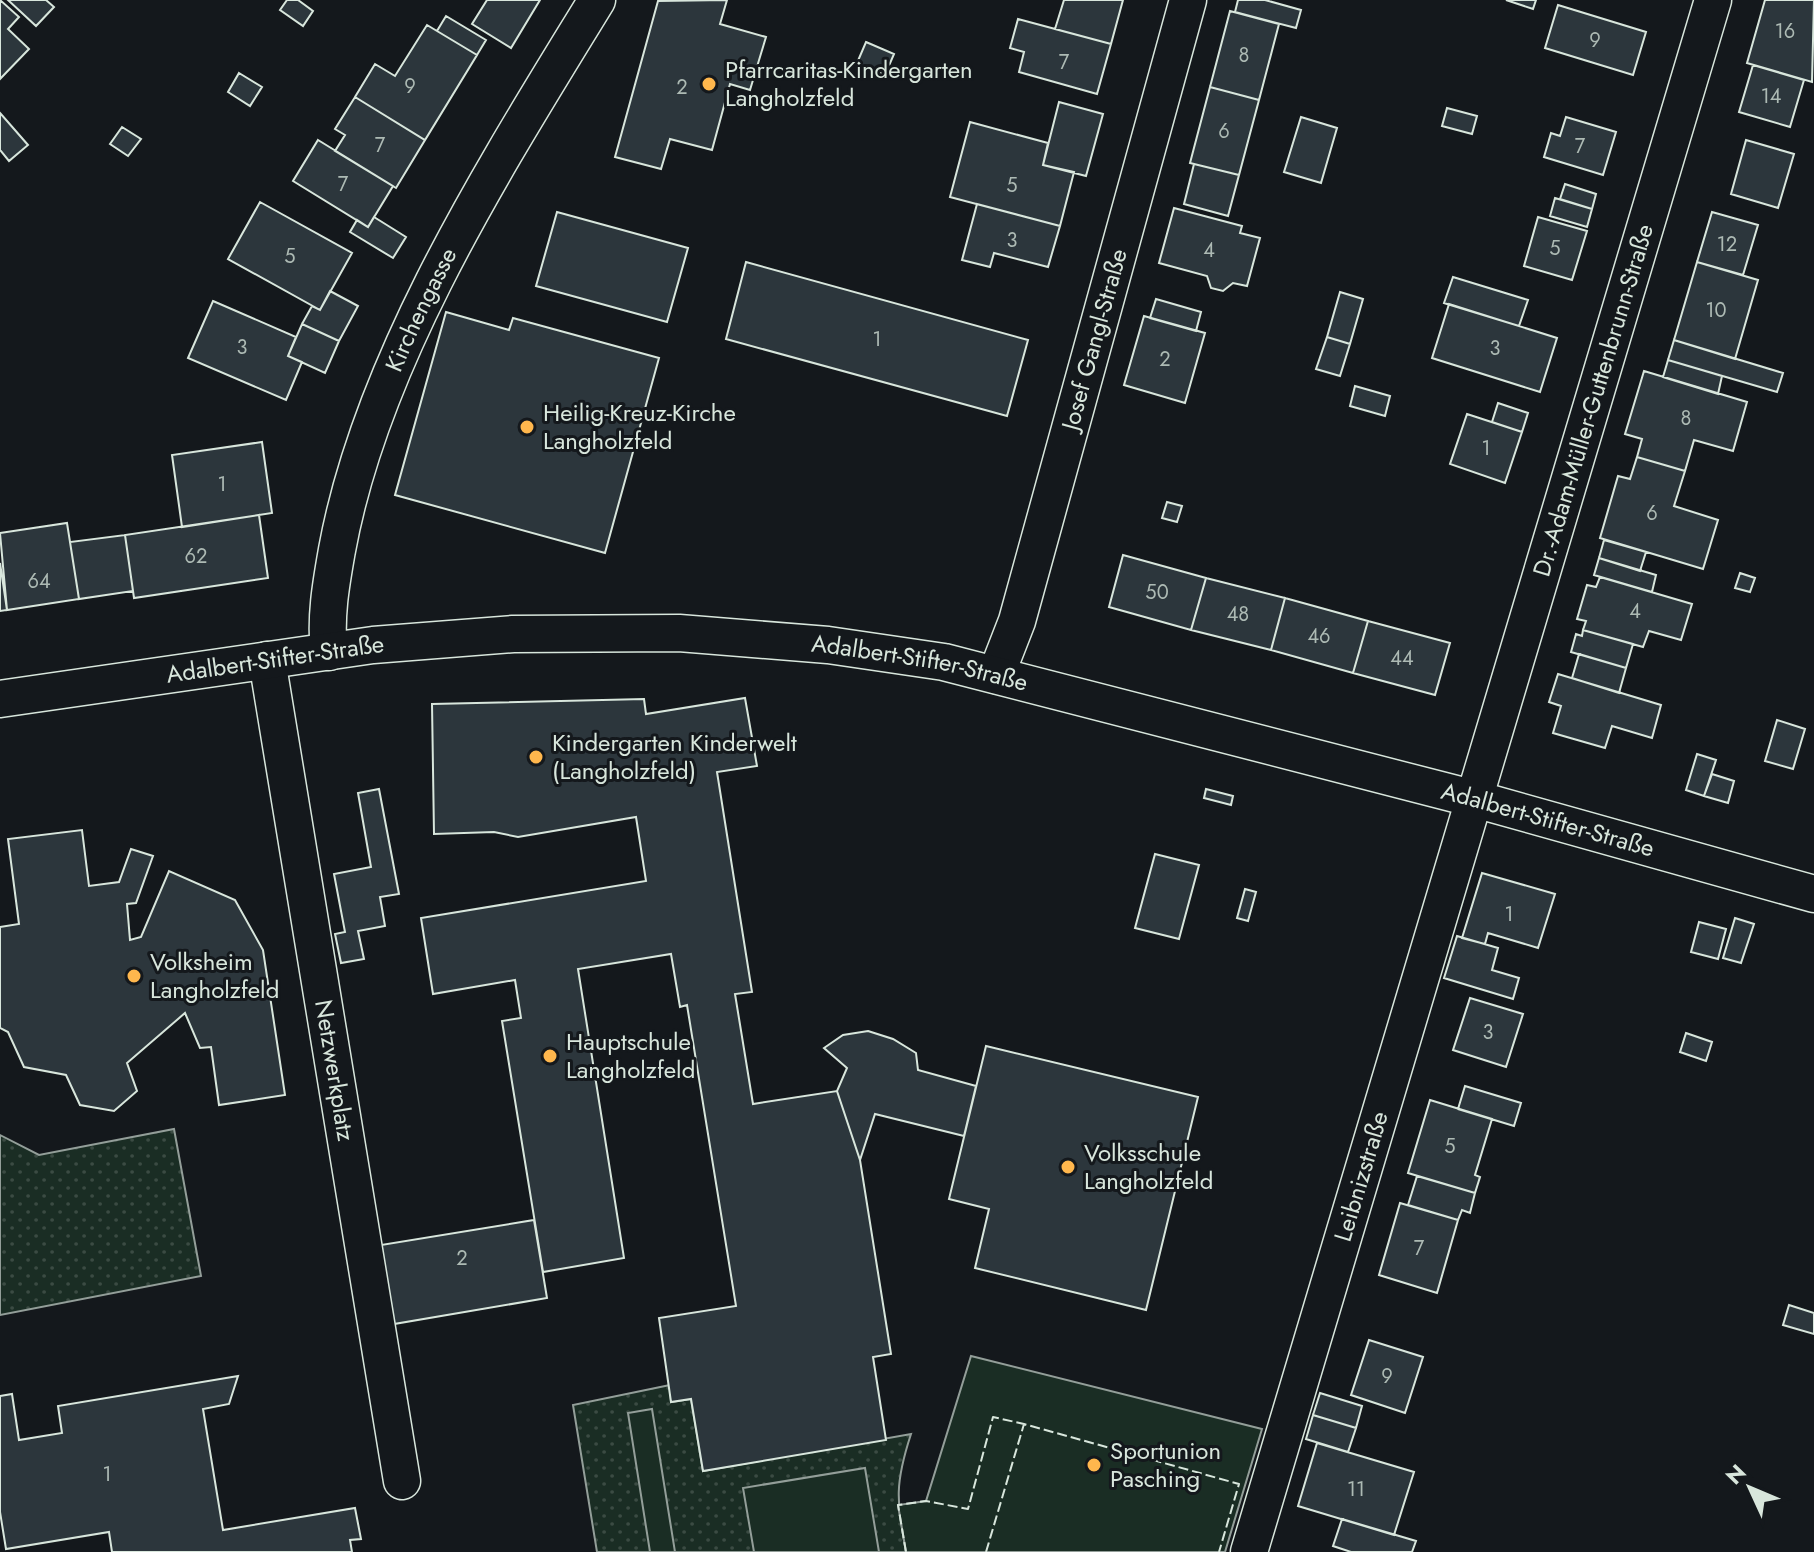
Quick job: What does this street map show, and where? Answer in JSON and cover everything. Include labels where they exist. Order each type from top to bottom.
[{"type":"street","name":"Kirchengasse","points":[[329,652],[326,626],[342,525],[361,455],[395,368],[478,199],[597,0]]},
{"type":"street","name":"Josef Gangl-Straße","points":[[996,675],[1017,621],[1188,0]]},
{"type":"street","name":"Dr.-Adam-Müller-Guttenbrunn-Straße","points":[[1475,799],[1713,0]]},
{"type":"street","name":"Adalbert-Stifter-Straße","points":[[0,699],[329,652],[513,634],[679,633],[761,638],[887,653],[996,675],[1475,799],[1814,894]]},
{"type":"street","name":"Netzwerkplatz","points":[[267,660],[402,1481]]},
{"type":"street","name":"Leibnizstraße","points":[[1249,1552],[1475,799]]},
{"type":"green space","points":[[174,1129],[201,1276],[0,1315],[0,1135],[39,1155]]},
{"type":"green space","name":"Sportunion Pasching","points":[[971,1356],[1262,1429],[1225,1552],[906,1552],[898,1505],[926,1501]]},
{"type":"green space","points":[[670,1385],[671,1402],[691,1399],[703,1471],[911,1434],[899,1493],[906,1552],[597,1552],[573,1405]]},
{"type":"green space","points":[[652,1409],[675,1552],[650,1552],[628,1413]]},
{"type":"green space","points":[[865,1468],[879,1552],[754,1552],[743,1488]]},
{"type":"building","points":[[0,0],[19,17],[8,29],[29,49],[0,79]]},
{"type":"building","points":[[8,0],[46,0],[54,7],[36,26]]},
{"type":"building","points":[[287,0],[298,0],[313,11],[303,26],[280,10]]},
{"type":"building","points":[[487,0],[540,0],[511,48],[472,24]]},
{"type":"building","points":[[727,0],[720,24],[766,37],[750,90],[730,84],[712,150],[670,139],[661,169],[615,157],[658,1]]},
{"type":"building","points":[[1064,0],[1123,0],[1111,44],[1055,29]]},
{"type":"building","points":[[1238,0],[1265,0],[1301,10],[1296,28],[1235,12]]},
{"type":"building","points":[[1506,0],[1536,0],[1533,9]]},
{"type":"building","points":[[1765,0],[1814,0],[1812,82],[1747,63]]},
{"type":"building","points":[[1558,5],[1646,32],[1633,75],[1545,48]]},
{"type":"building","points":[[1230,11],[1279,24],[1259,100],[1210,87]]},
{"type":"building","points":[[446,16],[486,40],[477,55],[437,31]]},
{"type":"building","points":[[1018,19],[1111,44],[1097,94],[1019,72],[1024,52],[1010,48]]},
{"type":"building","points":[[427,25],[477,55],[425,140],[355,97],[375,64],[395,76]]},
{"type":"building","points":[[866,42],[894,54],[885,75],[857,63]]},
{"type":"building","points":[[1753,65],[1804,80],[1790,127],[1739,112]]},
{"type":"building","points":[[239,73],[262,87],[250,106],[228,92]]},
{"type":"building","points":[[1210,87],[1259,100],[1239,175],[1190,163]]},
{"type":"building","points":[[355,97],[425,140],[396,188],[335,151],[345,135],[335,129]]},
{"type":"building","points":[[1059,102],[1103,114],[1086,176],[1043,165]]},
{"type":"building","points":[[1447,108],[1477,116],[1472,134],[1442,126]]},
{"type":"building","points":[[0,113],[28,145],[9,161],[0,150]]},
{"type":"building","points":[[1301,117],[1337,128],[1321,183],[1284,172]]},
{"type":"building","points":[[1566,117],[1616,132],[1603,175],[1544,157],[1551,133],[1560,136]]},
{"type":"building","points":[[970,122],[1048,143],[1043,165],[1074,172],[1060,226],[950,197]]},
{"type":"building","points":[[122,127],[141,139],[128,156],[110,144]]},
{"type":"building","points":[[318,140],[393,186],[368,227],[293,181]]},
{"type":"building","points":[[1746,140],[1794,154],[1778,208],[1731,194]]},
{"type":"building","points":[[1194,164],[1239,175],[1228,216],[1184,204]]},
{"type":"building","points":[[1565,184],[1596,194],[1592,209],[1560,199]]},
{"type":"building","points":[[1555,198],[1592,209],[1587,227],[1550,216]]},
{"type":"building","points":[[260,202],[352,253],[320,310],[228,259]]},
{"type":"building","points":[[977,204],[1060,226],[1048,267],[994,253],[990,267],[962,260]]},
{"type":"building","points":[[1174,208],[1242,226],[1240,233],[1260,238],[1247,286],[1233,283],[1223,291],[1211,288],[1207,276],[1159,263]]},
{"type":"building","points":[[557,212],[688,248],[667,322],[536,286]]},
{"type":"building","points":[[1712,212],[1758,225],[1743,275],[1697,262]]},
{"type":"building","points":[[374,217],[406,237],[393,258],[350,232],[357,220],[368,227]]},
{"type":"building","points":[[1538,217],[1587,231],[1572,280],[1524,266]]},
{"type":"building","points":[[746,262],[1028,340],[1007,416],[726,339]]},
{"type":"building","points":[[1697,262],[1758,280],[1735,359],[1674,340]]},
{"type":"building","points":[[1453,277],[1528,300],[1519,326],[1444,303]]},
{"type":"building","points":[[330,291],[358,306],[339,341],[302,324],[312,306],[320,310]]},
{"type":"building","points":[[1340,292],[1363,299],[1350,344],[1327,337]]},
{"type":"building","points":[[1156,299],[1201,312],[1196,331],[1150,318]]},
{"type":"building","points":[[213,301],[296,337],[288,356],[302,362],[286,400],[188,358]]},
{"type":"building","points":[[1449,304],[1557,338],[1540,392],[1432,358]]},
{"type":"building","name":"Heilig-Kreuz-Kirche Langholzfeld","points":[[446,312],[509,330],[513,318],[659,358],[605,553],[395,495]]},
{"type":"building","points":[[1144,316],[1205,333],[1185,403],[1124,385]]},
{"type":"building","points":[[302,324],[339,341],[325,373],[288,356]]},
{"type":"building","points":[[1327,337],[1350,344],[1340,376],[1316,369]]},
{"type":"building","points":[[1674,340],[1783,373],[1777,392],[1668,360]]},
{"type":"building","points":[[1668,360],[1722,376],[1718,394],[1663,377]]},
{"type":"building","points":[[1644,371],[1747,402],[1733,451],[1694,440],[1685,471],[1637,457],[1642,439],[1625,434]]},
{"type":"building","points":[[1355,386],[1390,396],[1385,416],[1350,406]]},
{"type":"building","points":[[1498,403],[1528,413],[1522,432],[1492,422]]},
{"type":"building","points":[[1467,414],[1522,432],[1505,483],[1450,464]]},
{"type":"building","points":[[262,442],[272,513],[182,527],[172,455]]},
{"type":"building","points":[[1637,457],[1685,471],[1674,506],[1718,520],[1703,569],[1600,538],[1618,476],[1630,479]]},
{"type":"building","points":[[1167,502],[1182,506],[1177,522],[1162,518]]},
{"type":"building","points":[[259,515],[268,578],[134,598],[125,535]]},
{"type":"building","points":[[67,523],[79,599],[7,610],[0,533]]},
{"type":"building","points":[[125,535],[133,591],[79,599],[70,542]]},
{"type":"building","points":[[1604,540],[1646,552],[1640,571],[1599,558]]},
{"type":"building","points":[[1123,555],[1206,578],[1191,630],[1109,607]]},
{"type":"building","points":[[1599,558],[1656,575],[1652,592],[1594,575]]},
{"type":"building","points":[[0,563],[7,610],[0,611]]},
{"type":"building","points":[[1740,573],[1755,578],[1750,592],[1735,588]]},
{"type":"building","points":[[1600,577],[1692,604],[1681,640],[1649,631],[1643,647],[1583,630],[1586,621],[1577,619],[1587,585],[1596,587]]},
{"type":"building","points":[[1206,578],[1285,598],[1271,650],[1191,630]]},
{"type":"building","points":[[1285,598],[1368,621],[1353,673],[1271,650]]},
{"type":"building","points":[[1368,621],[1450,643],[1435,695],[1353,673]]},
{"type":"building","points":[[1583,630],[1633,644],[1626,668],[1571,652],[1576,634],[1582,636]]},
{"type":"building","points":[[1579,654],[1626,668],[1619,693],[1572,678]]},
{"type":"building","points":[[1558,674],[1661,705],[1652,738],[1612,726],[1605,748],[1553,733],[1561,706],[1549,702]]},
{"type":"building","name":"Hauptschule Langholzfeld","points":[[745,698],[757,766],[717,772],[752,992],[735,994],[753,1104],[837,1091],[860,1160],[891,1354],[873,1357],[886,1440],[703,1471],[691,1399],[671,1402],[659,1318],[736,1306],[687,1005],[680,1007],[671,954],[578,969],[624,1258],[543,1272],[502,1021],[521,1018],[515,980],[433,994],[421,918],[646,881],[636,817],[518,837],[494,832],[434,834],[432,704],[644,699],[646,714]]},
{"type":"building","points":[[1777,720],[1805,729],[1793,769],[1765,761]]},
{"type":"building","points":[[1697,754],[1716,760],[1704,796],[1686,790]]},
{"type":"building","points":[[1712,774],[1734,781],[1728,803],[1704,796]]},
{"type":"building","points":[[379,789],[399,894],[380,897],[385,926],[358,931],[364,959],[341,963],[335,934],[345,932],[334,874],[371,867],[358,793]]},
{"type":"building","points":[[1206,789],[1233,796],[1231,805],[1204,798]]},
{"type":"building","name":"Volksheim Langholzfeld","points":[[82,830],[89,886],[119,882],[131,849],[153,856],[136,903],[127,904],[130,940],[141,937],[169,871],[235,900],[263,950],[285,1095],[219,1105],[211,1047],[200,1048],[185,1013],[127,1063],[137,1091],[114,1111],[80,1105],[66,1075],[24,1067],[8,1032],[0,1028],[0,927],[19,924],[8,839]]},
{"type":"building","points":[[1155,854],[1199,865],[1179,939],[1135,928]]},
{"type":"building","points":[[1482,873],[1555,894],[1538,948],[1488,933],[1485,944],[1462,938]]},
{"type":"building","points":[[1245,889],[1256,892],[1248,921],[1237,918]]},
{"type":"building","points":[[1735,918],[1754,924],[1741,963],[1723,958]]},
{"type":"building","points":[[1699,922],[1726,929],[1718,959],[1691,952]]},
{"type":"building","points":[[1457,936],[1498,948],[1492,970],[1519,978],[1513,999],[1444,978]]},
{"type":"building","points":[[1470,998],[1523,1014],[1506,1067],[1453,1050]]},
{"type":"building","points":[[868,1031],[893,1039],[916,1053],[918,1070],[976,1086],[964,1136],[875,1114],[860,1160],[837,1091],[847,1068],[824,1048],[843,1035]]},
{"type":"building","points":[[1686,1033],[1712,1042],[1706,1061],[1680,1052]]},
{"type":"building","name":"Volksschule Langholzfeld","points":[[986,1046],[1198,1097],[1146,1310],[975,1268],[989,1209],[949,1199]]},
{"type":"building","points":[[1465,1086],[1521,1103],[1514,1126],[1458,1109]]},
{"type":"building","points":[[1430,1100],[1492,1119],[1475,1175],[1480,1177],[1475,1193],[1408,1173]]},
{"type":"building","points":[[1417,1176],[1475,1193],[1470,1213],[1462,1210],[1458,1220],[1408,1205]]},
{"type":"building","points":[[1400,1203],[1458,1220],[1437,1293],[1379,1275]]},
{"type":"building","points":[[534,1220],[547,1298],[394,1324],[381,1245]]},
{"type":"building","points":[[1789,1305],[1814,1313],[1814,1334],[1783,1325]]},
{"type":"building","points":[[1369,1340],[1423,1357],[1405,1413],[1351,1395]]},
{"type":"building","points":[[238,1376],[229,1404],[203,1409],[223,1530],[355,1508],[361,1539],[350,1540],[352,1552],[112,1552],[109,1532],[6,1549],[0,1512],[0,1396],[12,1394],[19,1440],[62,1433],[58,1406]]},
{"type":"building","points":[[1320,1393],[1362,1406],[1356,1428],[1313,1415]]},
{"type":"building","points":[[1313,1415],[1356,1428],[1348,1452],[1306,1439]]},
{"type":"building","points":[[1317,1443],[1414,1472],[1394,1535],[1298,1506]]},
{"type":"building","points":[[1342,1519],[1416,1541],[1412,1552],[1351,1552],[1333,1546]]},
{"type":"fence","points":[[906,1552],[898,1505],[926,1501],[968,1509],[993,1417],[1024,1424]]},
{"type":"fence","points":[[986,1552],[1024,1424],[1239,1484],[1219,1552]]},
{"type":"place","name":"Pfarrcaritas-Kindergarten Langholzfeld","points":[[709,84]]},
{"type":"place","name":"Heilig-Kreuz-Kirche Langholzfeld","points":[[527,427]]},
{"type":"place","name":"Kindergarten Kinderwelt (Langholzfeld)","points":[[536,757]]},
{"type":"place","name":"Volksheim Langholzfeld","points":[[134,976]]},
{"type":"place","name":"Hauptschule Langholzfeld","points":[[550,1056]]},
{"type":"place","name":"Volksschule Langholzfeld","points":[[1068,1167]]},
{"type":"place","name":"Sportunion Pasching","points":[[1094,1465]]}]
